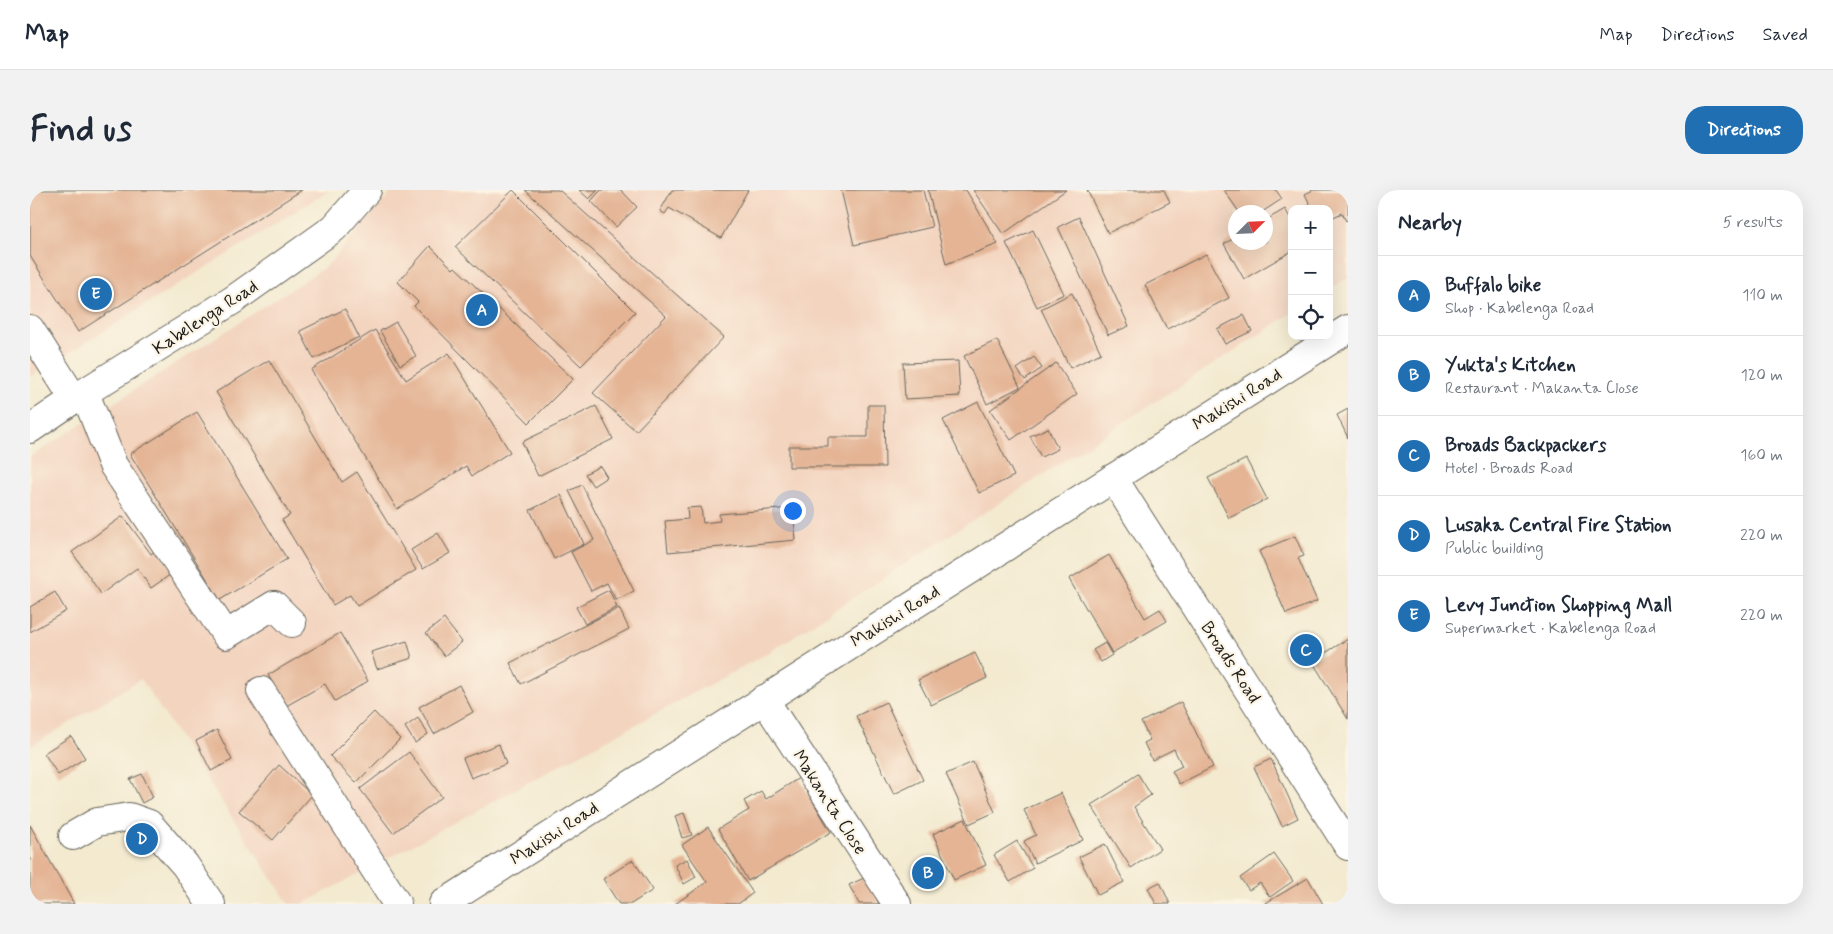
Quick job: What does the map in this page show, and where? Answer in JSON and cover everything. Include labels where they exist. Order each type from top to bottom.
[{"type":"street","name":"Kabelenga Road","points":[[30,429],[233,300],[334,228],[367,190]]},
{"type":"street","points":[[30,329],[80,396],[113,464],[226,635],[274,605],[292,623]]},
{"type":"street","name":"Makishi Road","points":[[443,904],[1348,329]]},
{"type":"street","name":"Broads Road","points":[[1113,478],[1348,846]]},
{"type":"street","points":[[260,691],[397,904]]},
{"type":"street","name":"Makanta Close","points":[[764,699],[897,904]]},
{"type":"street","points":[[73,836],[97,822],[129,817],[150,824],[185,866],[211,904]]},
{"type":"shaded area","points":[[30,190],[330,190],[30,377]]},
{"type":"shaded area","points":[[393,190],[1348,190],[1348,278],[1333,287],[1333,205],[1288,205],[1288,316],[768,653],[303,904],[289,904],[141,679],[30,747],[30,457],[327,266]]},
{"type":"building","points":[[30,190],[302,190],[78,332],[30,256]]},
{"type":"building","points":[[513,190],[635,312],[581,366],[455,247]]},
{"type":"building","points":[[525,190],[559,190],[724,337],[636,431],[593,393],[666,316]]},
{"type":"building","points":[[579,190],[598,190],[589,199]]},
{"type":"building","points":[[601,190],[621,190],[637,207],[616,227],[591,201]]},
{"type":"building","points":[[672,190],[748,190],[721,238],[669,208],[665,214],[660,211]]},
{"type":"building","points":[[841,190],[923,190],[932,227],[854,245]]},
{"type":"building","points":[[928,190],[966,190],[998,244],[946,264]]},
{"type":"building","points":[[973,190],[1066,190],[1003,234]]},
{"type":"building","points":[[1087,190],[1164,190],[1170,202],[1108,233]]},
{"type":"building","points":[[1224,190],[1276,190],[1282,199],[1273,205],[1234,205]]},
{"type":"building","points":[[1313,190],[1348,190],[1348,219],[1346,221],[1342,213],[1333,217],[1333,205],[1310,205],[1305,194]]},
{"type":"building","points":[[1285,209],[1288,214],[1288,253],[1244,279],[1224,244],[1228,242],[1228,250],[1273,250],[1273,216]]},
{"type":"building","points":[[1079,217],[1129,326],[1108,335],[1058,227]]},
{"type":"building","points":[[1033,230],[1064,294],[1037,307],[1006,243]]},
{"type":"building","points":[[430,246],[453,269],[455,267],[573,379],[529,423],[414,306],[418,302],[398,282]]},
{"type":"building","points":[[1206,254],[1229,298],[1167,329],[1145,285]]},
{"type":"building","points":[[1072,293],[1101,353],[1070,368],[1041,309]]},
{"type":"building","points":[[345,309],[359,337],[314,359],[300,331]]},
{"type":"building","points":[[1244,315],[1252,331],[1225,344],[1217,329]]},
{"type":"building","points":[[396,322],[416,356],[400,365],[380,331]]},
{"type":"building","points":[[375,330],[406,380],[449,353],[510,452],[472,476],[466,466],[397,509],[311,370]]},
{"type":"building","points":[[997,340],[1020,387],[987,404],[964,356]]},
{"type":"building","points":[[1034,357],[1042,368],[1025,380],[1017,369]]},
{"type":"building","points":[[269,360],[342,482],[357,472],[416,570],[357,606],[350,595],[333,605],[282,520],[290,515],[216,392]]},
{"type":"building","points":[[958,361],[960,396],[905,399],[903,363]]},
{"type":"building","points":[[1056,363],[1077,394],[1011,440],[990,410]]},
{"type":"building","points":[[978,402],[1014,476],[979,493],[943,420]]},
{"type":"building","points":[[868,405],[884,405],[885,467],[789,467],[789,446],[828,446],[828,437],[868,437]]},
{"type":"building","points":[[596,406],[613,439],[538,476],[522,442]]},
{"type":"building","points":[[1348,409],[1348,438],[1337,415]]},
{"type":"building","points":[[197,412],[287,559],[220,600],[130,454]]},
{"type":"building","points":[[1048,428],[1058,449],[1041,457],[1030,436]]},
{"type":"building","points":[[1246,459],[1267,499],[1229,518],[1208,478]]},
{"type":"building","points":[[600,466],[607,477],[593,486],[585,474]]},
{"type":"building","points":[[582,485],[634,591],[616,600],[607,583],[591,591],[571,552],[594,540],[569,491]]},
{"type":"building","points":[[561,495],[584,544],[554,559],[530,510]]},
{"type":"building","points":[[701,507],[703,523],[720,521],[719,514],[793,508],[796,540],[668,552],[665,521],[688,519],[687,508]]},
{"type":"building","points":[[123,516],[151,554],[157,549],[174,572],[151,588],[137,568],[101,594],[72,552]]},
{"type":"building","points":[[438,533],[450,553],[423,569],[411,550]]},
{"type":"building","points":[[1295,536],[1304,556],[1298,558],[1317,601],[1286,614],[1259,551]]},
{"type":"building","points":[[1109,555],[1145,618],[1160,609],[1167,621],[1112,653],[1069,579]]},
{"type":"building","points":[[609,590],[617,607],[585,624],[576,607]]},
{"type":"building","points":[[55,592],[66,611],[30,632],[30,607]]},
{"type":"building","points":[[619,608],[629,629],[521,684],[510,663]]},
{"type":"building","points":[[444,619],[462,642],[444,656],[426,633]]},
{"type":"building","points":[[340,633],[368,681],[335,701],[325,684],[286,706],[268,675]]},
{"type":"building","points":[[1348,639],[1348,719],[1312,661]]},
{"type":"building","points":[[407,641],[412,658],[377,669],[371,652]]},
{"type":"building","points":[[1105,643],[1112,655],[1101,662],[1093,650]]},
{"type":"building","points":[[975,653],[987,678],[931,705],[918,680]]},
{"type":"building","points":[[459,685],[473,712],[434,734],[419,707]]},
{"type":"building","points":[[886,702],[923,780],[894,794],[856,716]]},
{"type":"building","points":[[1181,702],[1213,767],[1179,784],[1172,771],[1182,766],[1174,749],[1152,760],[1144,743],[1150,740],[1141,722]]},
{"type":"building","points":[[374,712],[400,739],[356,783],[330,756]]},
{"type":"building","points":[[418,718],[428,734],[415,743],[405,727]]},
{"type":"building","points":[[217,730],[232,760],[211,771],[196,741]]},
{"type":"building","points":[[71,736],[85,758],[58,775],[44,753]]},
{"type":"building","points":[[499,744],[506,764],[471,778],[463,758]]},
{"type":"building","points":[[409,752],[442,797],[393,833],[360,789]]},
{"type":"building","points":[[1271,759],[1298,818],[1282,826],[1254,767]]},
{"type":"building","points":[[973,762],[995,812],[969,824],[946,774]]},
{"type":"building","points":[[279,765],[312,795],[273,840],[239,811]]},
{"type":"building","points":[[142,774],[153,797],[142,803],[130,779]]},
{"type":"building","points":[[1138,774],[1151,795],[1134,807],[1160,849],[1131,868],[1091,805]]},
{"type":"building","points":[[799,778],[831,832],[748,881],[718,829],[749,810],[744,801],[761,791],[766,799]]},
{"type":"building","points":[[1061,793],[1083,840],[1035,863],[1024,841],[1036,835],[1024,810]]},
{"type":"building","points":[[684,813],[692,835],[682,838],[675,816]]},
{"type":"building","points":[[965,819],[986,865],[954,880],[933,834]]},
{"type":"building","points":[[30,825],[74,904],[30,904]]},
{"type":"building","points":[[708,827],[753,893],[738,904],[675,904],[707,882],[682,845]]},
{"type":"building","points":[[1017,841],[1033,868],[1010,882],[994,855]]},
{"type":"building","points":[[1105,844],[1124,882],[1098,895],[1079,857]]},
{"type":"building","points":[[1274,854],[1293,881],[1270,897],[1260,883],[1249,890],[1240,878]]},
{"type":"building","points":[[687,859],[696,877],[684,884],[675,865]]},
{"type":"building","points":[[633,860],[653,890],[631,904],[619,904],[603,879]]},
{"type":"building","points":[[866,877],[879,904],[859,904],[849,885]]},
{"type":"building","points":[[1308,878],[1323,904],[1264,904]]},
{"type":"building","points":[[1160,882],[1170,904],[1156,904],[1148,888]]},
{"type":"place","name":"Levy Junction Shopping Mall","points":[[96,294]]},
{"type":"place","name":"Buffalo bike","points":[[482,310]]},
{"type":"place","name":"Broads Backpackers","points":[[1306,650]]},
{"type":"place","name":"Lusaka Central Fire Station","points":[[142,839]]},
{"type":"place","name":"Yukta's Kitchen","points":[[928,873]]}]
